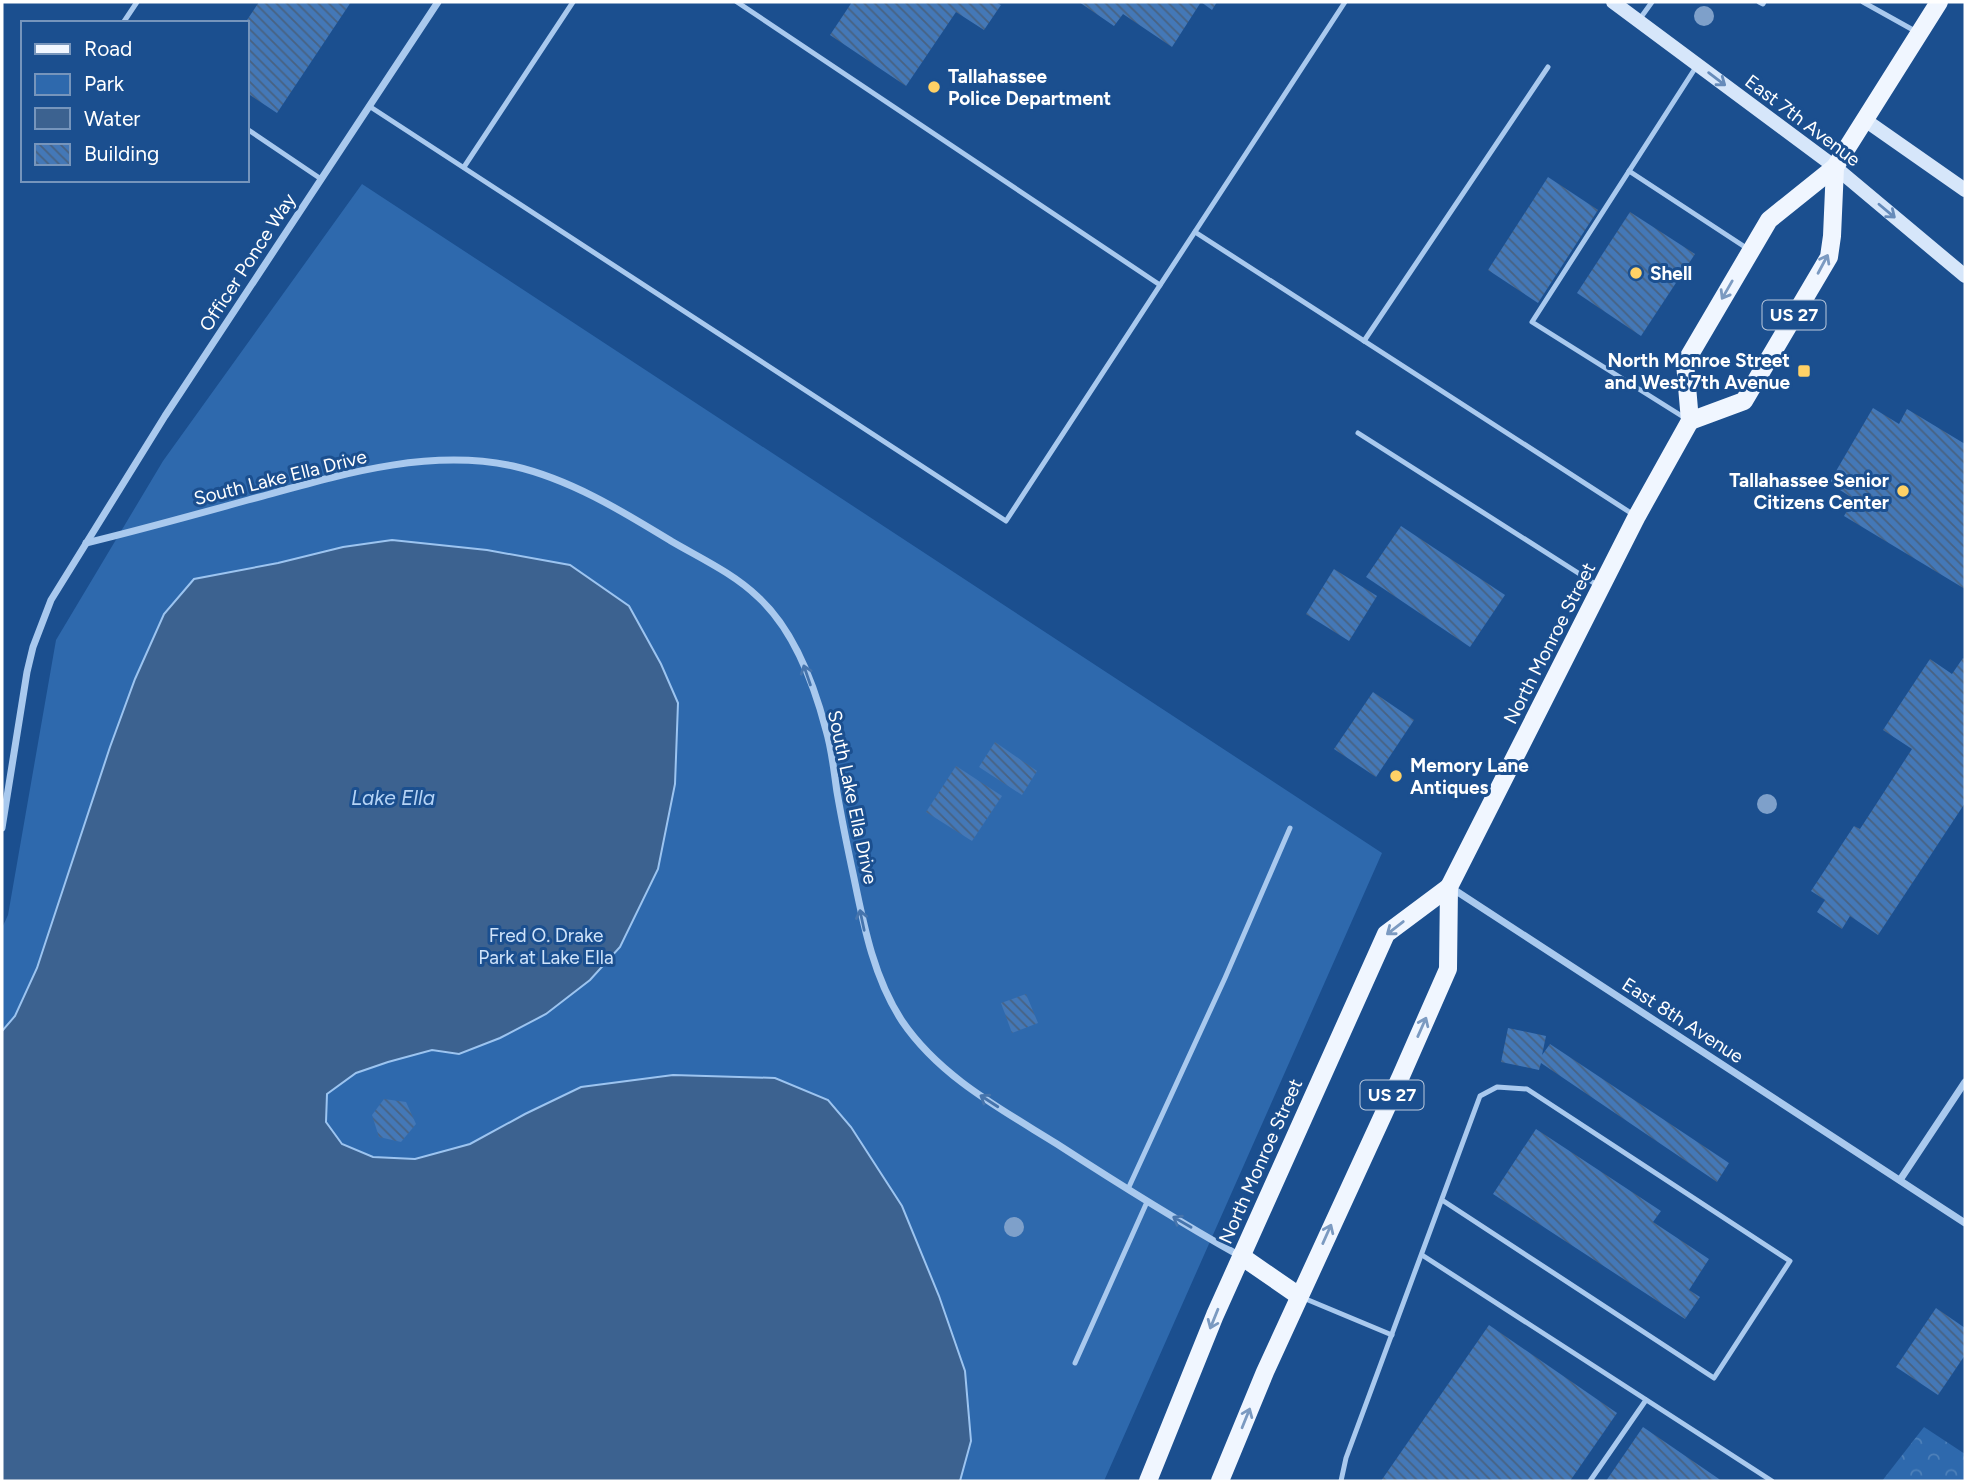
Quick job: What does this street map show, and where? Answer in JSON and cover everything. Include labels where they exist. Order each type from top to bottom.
[{"type":"main road","points":[[1690,421],[1685,363],[1769,220],[1835,167],[1939,2]]},
{"type":"main road","name":"US 27","points":[[1690,421],[1744,401],[1829,257],[1835,167]]},
{"type":"main road","name":"North Monroe Street","points":[[1220,1481],[1299,1296],[1448,969],[1449,887],[1637,516],[1690,421]]},
{"type":"main road","name":"North Monroe Street","points":[[1148,1481],[1215,1315],[1386,934],[1449,887]]},
{"type":"main road","points":[[1241,1256],[1299,1296]]},
{"type":"street","name":"Officer Ponce Way","points":[[2,828],[27,673],[33,647],[51,600],[158,426],[438,2]]},
{"type":"street","name":"East 7th Avenue","points":[[1613,2],[1835,167],[1965,275]]},
{"type":"street","name":"East 7th Avenue","points":[[1865,120],[1965,190]]},
{"type":"street","name":"South Lake Ella Drive","points":[[86,543],[338,475],[460,459],[513,466],[554,478],[613,506],[728,574],[759,597],[784,627],[801,658],[827,731],[841,817],[866,936],[886,992],[903,1022],[939,1063],[971,1090],[1147,1202],[1241,1256]]},
{"type":"street","name":"East 8th Avenue","points":[[1449,887],[1965,1223]]},
{"type":"street","points":[[1900,1180],[1965,1082]]},
{"type":"lane","points":[[123,21],[137,2]]},
{"type":"lane","points":[[464,167],[573,2]]},
{"type":"lane","points":[[737,2],[1160,285]]},
{"type":"lane","points":[[369,106],[1006,521],[1345,2]]},
{"type":"lane","points":[[1639,20],[1651,2]]},
{"type":"lane","points":[[1759,2],[1764,2]]},
{"type":"lane","points":[[1863,2],[1919,33]]},
{"type":"lane","points":[[1690,421],[1532,322],[1697,64]]},
{"type":"lane","points":[[1364,341],[1548,67]]},
{"type":"lane","points":[[248,130],[321,179]]},
{"type":"lane","points":[[1629,171],[1751,251]]},
{"type":"lane","points":[[1195,232],[1637,516]]},
{"type":"lane","points":[[1358,433],[1601,587]]},
{"type":"lane","points":[[1128,1189],[1225,978],[1290,828]]},
{"type":"lane","points":[[1341,1481],[1346,1458],[1480,1096],[1497,1087],[1527,1089],[1790,1261],[1714,1378],[1442,1200]]},
{"type":"lane","points":[[1075,1363],[1147,1202]]},
{"type":"lane","points":[[1422,1255],[1772,1481]]},
{"type":"lane","points":[[1299,1296],[1392,1335]]},
{"type":"lane","points":[[1590,1481],[1646,1400]]},
{"type":"green space","name":"Fred O. Drake Park at Lake Ella","points":[[362,184],[1382,853],[1104,1481],[2,1481],[2,928],[8,915],[56,640],[163,461]]},
{"type":"green space","points":[[1924,1427],[1965,1454],[1965,1481],[1882,1481]]},
{"type":"water","name":"Lake Ella","points":[[392,540],[487,550],[570,565],[629,606],[661,664],[678,703],[675,784],[658,869],[620,947],[590,980],[546,1014],[500,1038],[459,1054],[432,1050],[356,1073],[327,1094],[326,1122],[342,1144],[373,1157],[415,1159],[470,1144],[581,1087],[673,1075],[775,1078],[828,1100],[851,1127],[902,1206],[939,1296],[965,1371],[971,1441],[960,1481],[2,1481],[2,1031],[15,1016],[37,968],[135,679],[164,614],[194,579],[343,547]]},
{"type":"building","points":[[259,2],[351,2],[277,113],[248,94],[246,21]]},
{"type":"building","points":[[852,2],[995,2],[1001,5],[984,30],[956,12],[906,86],[830,35]]},
{"type":"building","points":[[1079,2],[1201,2],[1172,47],[1123,14],[1114,26]]},
{"type":"building","points":[[1201,2],[1217,2],[1212,10]]},
{"type":"building","points":[[1548,177],[1598,210],[1538,303],[1488,270]]},
{"type":"building","name":"Shell","points":[[1630,212],[1695,254],[1641,336],[1577,293]]},
{"type":"building","name":"Tallahassee Senior Citizens Center","points":[[1873,408],[1899,424],[1907,409],[1965,444],[1965,589],[1844,516],[1854,499],[1829,483]]},
{"type":"building","points":[[1401,526],[1505,595],[1470,647],[1366,577]]},
{"type":"building","points":[[1334,569],[1377,596],[1349,641],[1306,614]]},
{"type":"building","points":[[1963,658],[1965,803],[1878,935],[1850,916],[1842,929],[1817,912],[1825,900],[1811,891],[1854,826],[1860,829],[1912,749],[1883,730],[1930,659],[1952,674]]},
{"type":"building","points":[[1373,692],[1414,720],[1376,777],[1334,749]]},
{"type":"building","points":[[995,742],[1037,771],[1022,795],[979,767]]},
{"type":"building","points":[[956,766],[1002,796],[972,841],[926,812]]},
{"type":"building","points":[[1026,994],[1038,1023],[1012,1033],[1001,1003]]},
{"type":"building","points":[[1508,1028],[1546,1036],[1542,1055],[1550,1044],[1729,1163],[1717,1182],[1541,1063],[1539,1070],[1501,1062]]},
{"type":"building","points":[[384,1099],[406,1102],[416,1124],[401,1142],[379,1137],[372,1115]]},
{"type":"building","points":[[1536,1129],[1661,1211],[1653,1222],[1709,1259],[1689,1290],[1700,1297],[1685,1319],[1493,1194]]},
{"type":"building","points":[[1936,1308],[1965,1328],[1965,1355],[1938,1395],[1896,1367]]},
{"type":"building","points":[[1489,1325],[1617,1413],[1570,1481],[1381,1481]]},
{"type":"building","points":[[1643,1427],[1722,1481],[1606,1481]]},
{"type":"place","name":"Tallahassee Police Department","points":[[934,87]]},
{"type":"place","name":"Shell","points":[[1636,273]]},
{"type":"place","name":"North Monroe Street and West 7th Avenue","points":[[1804,371]]},
{"type":"place","name":"Tallahassee Senior Citizens Center","points":[[1903,491]]},
{"type":"place","name":"Memory Lane Antiques","points":[[1396,776]]}]
